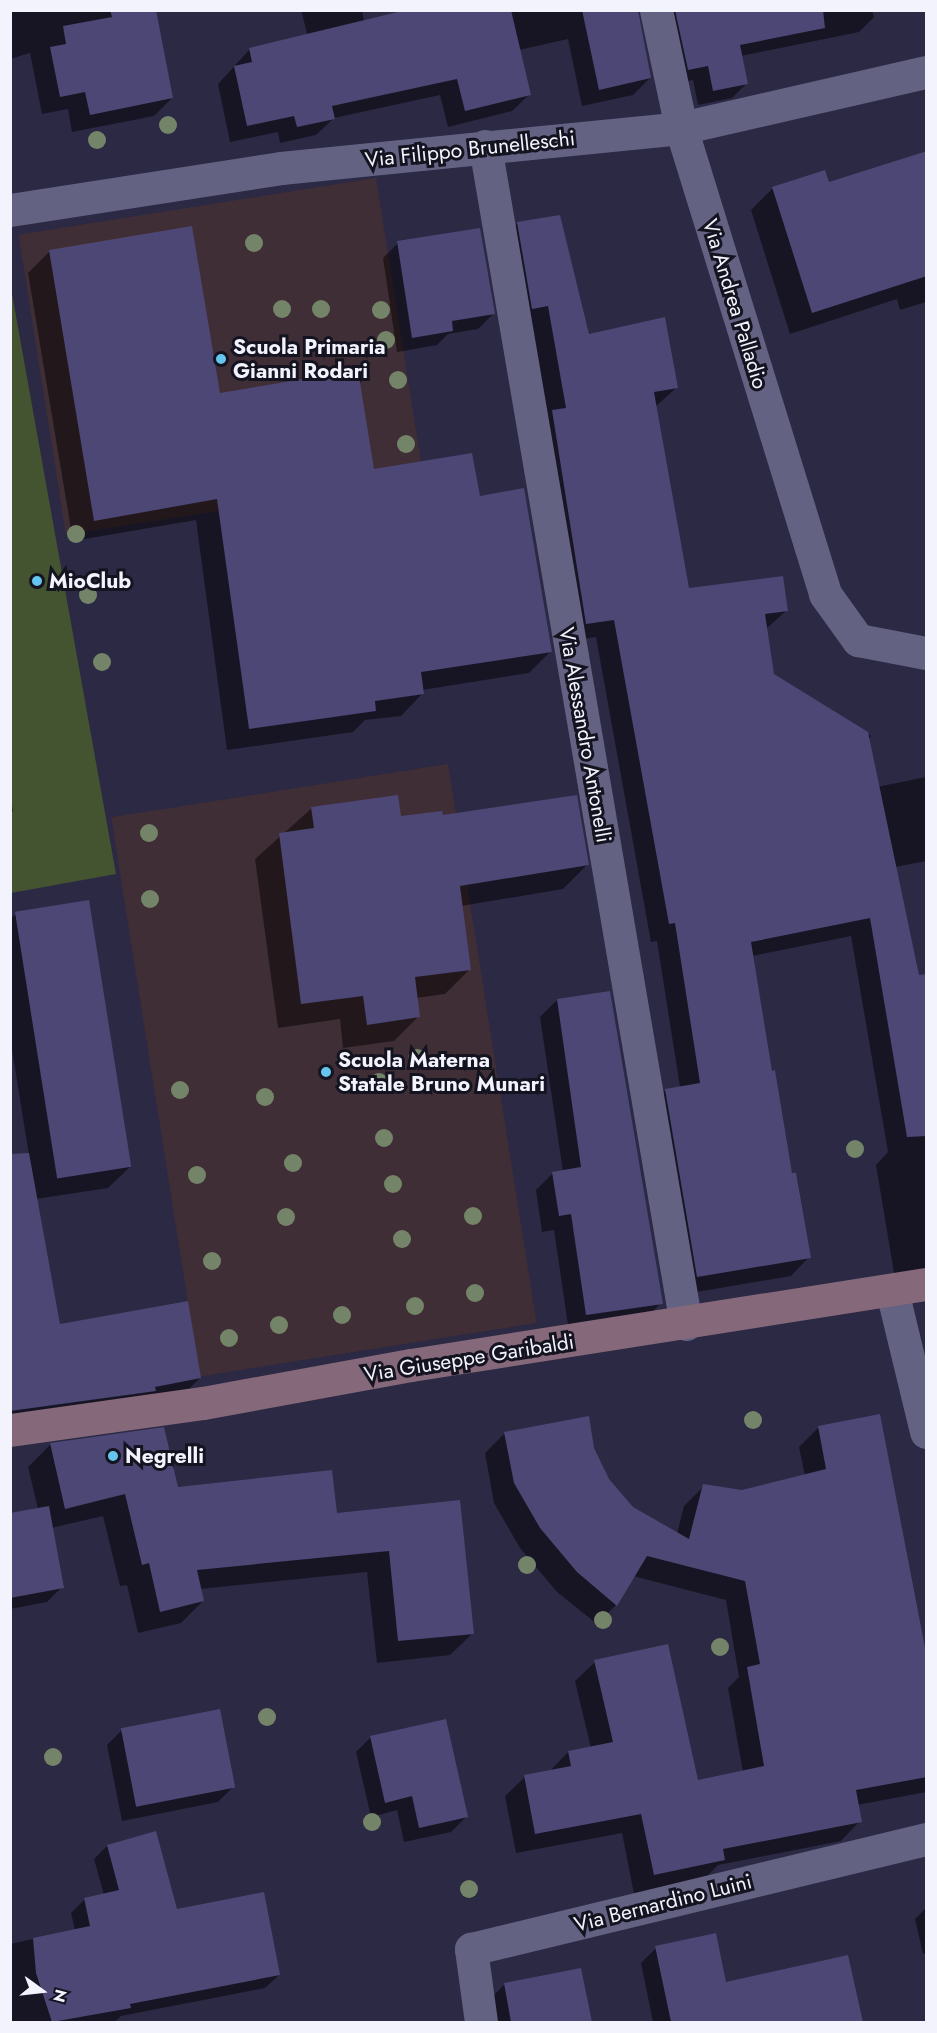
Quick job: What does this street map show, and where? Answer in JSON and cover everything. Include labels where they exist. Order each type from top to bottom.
[{"type":"street","name":"Via Andrea Palladio","points":[[656,10],[681,129],[825,594],[858,640],[927,653]]},
{"type":"street","name":"Via Filippo Brunelleschi","points":[[10,210],[281,168],[485,146],[681,129],[927,72]]},
{"type":"street","name":"Via Alessandro Antonelli","points":[[485,146],[686,1324]]},
{"type":"street","name":"Via Giuseppe Garibaldi","points":[[10,1430],[203,1403],[411,1365],[686,1324],[927,1284]]},
{"type":"street","points":[[892,1291],[927,1432]]},
{"type":"street","name":"Via Bernardino Luini","points":[[481,2022],[471,1949],[927,1839]]},
{"type":"shaded area","name":"Scuola Primaria Gianni Rodari","points":[[376,178],[424,478],[66,535],[18,235]]},
{"type":"shaded area","name":"Scuola Materna Statale Bruno Munari","points":[[448,764],[537,1323],[200,1376],[111,817]]},
{"type":"green space","name":"MioClub","points":[[11,288],[116,874],[10,893]]},
{"type":"building","points":[[110,10],[156,10],[173,98],[90,115],[85,92],[60,97],[50,47],[66,44],[63,26],[112,17]]},
{"type":"building","points":[[406,10],[511,10],[531,95],[465,111],[457,79],[332,106],[335,119],[297,127],[294,116],[247,126],[234,66],[252,62],[249,48]]},
{"type":"building","points":[[582,10],[638,10],[651,78],[599,90]]},
{"type":"building","points":[[675,10],[823,10],[825,28],[740,45],[748,84],[713,91],[708,66],[688,70]]},
{"type":"building","points":[[927,151],[927,276],[812,313],[772,187],[825,170],[829,182]]},
{"type":"building","points":[[560,215],[589,334],[665,317],[678,388],[654,392],[689,588],[783,576],[788,611],[765,614],[774,674],[868,732],[919,975],[927,974],[927,1136],[907,1137],[870,918],[751,942],[772,1071],[775,1070],[792,1173],[796,1173],[811,1258],[697,1277],[665,1089],[700,1083],[675,923],[669,924],[614,620],[586,624],[552,410],[566,408],[548,306],[532,309],[517,222]]},
{"type":"building","points":[[192,226],[220,393],[358,370],[374,469],[472,453],[480,496],[524,488],[552,652],[421,672],[424,694],[375,701],[376,711],[249,729],[217,499],[94,521],[49,250]]},
{"type":"building","points":[[480,228],[495,314],[452,321],[453,331],[412,338],[397,241]]},
{"type":"building","points":[[398,795],[401,816],[442,811],[443,815],[577,795],[589,865],[460,886],[471,970],[415,977],[420,1017],[367,1025],[363,996],[301,1004],[279,833],[314,828],[311,807]]},
{"type":"building","points":[[89,900],[131,1167],[57,1178],[15,912]]},
{"type":"building","points":[[610,991],[663,1304],[586,1315],[571,1214],[559,1216],[552,1172],[581,1167],[557,999]]},
{"type":"building","points":[[29,1153],[60,1324],[188,1301],[201,1378],[155,1387],[156,1391],[10,1411],[10,1154]]},
{"type":"building","points":[[880,1414],[927,1658],[927,1777],[856,1790],[862,1822],[723,1849],[725,1860],[654,1875],[641,1814],[535,1834],[524,1775],[571,1766],[568,1751],[613,1742],[594,1660],[668,1644],[698,1780],[764,1766],[747,1667],[760,1664],[745,1581],[647,1556],[617,1606],[577,1572],[540,1528],[514,1483],[504,1432],[589,1416],[594,1448],[609,1479],[633,1507],[689,1539],[703,1484],[742,1490],[826,1469],[818,1426]]},
{"type":"building","points":[[164,1427],[178,1487],[332,1470],[337,1513],[460,1500],[474,1634],[398,1641],[389,1551],[197,1570],[204,1601],[160,1612],[149,1563],[142,1565],[125,1494],[65,1509],[50,1443]]},
{"type":"building","points":[[49,1506],[64,1588],[10,1598],[10,1513]]},
{"type":"building","points":[[220,1709],[235,1788],[136,1807],[121,1728]]},
{"type":"building","points":[[446,1719],[468,1817],[419,1828],[412,1796],[385,1803],[370,1736]]},
{"type":"building","points":[[156,1831],[177,1909],[264,1892],[280,1975],[130,2004],[131,2008],[52,2022],[36,1973],[33,1938],[90,1926],[84,1898],[119,1890],[107,1845]]},
{"type":"building","points":[[716,1933],[726,1982],[848,1955],[863,2022],[671,2022],[655,1946]]},
{"type":"building","points":[[581,1968],[592,2022],[511,2022],[504,1983]]},
{"type":"place","name":"Scuola Primaria Gianni Rodari","points":[[221,359]]},
{"type":"place","name":"MioClub","points":[[37,581]]},
{"type":"place","name":"Scuola Materna Statale Bruno Munari","points":[[326,1072]]},
{"type":"place","name":"Negrelli","points":[[113,1456]]}]
